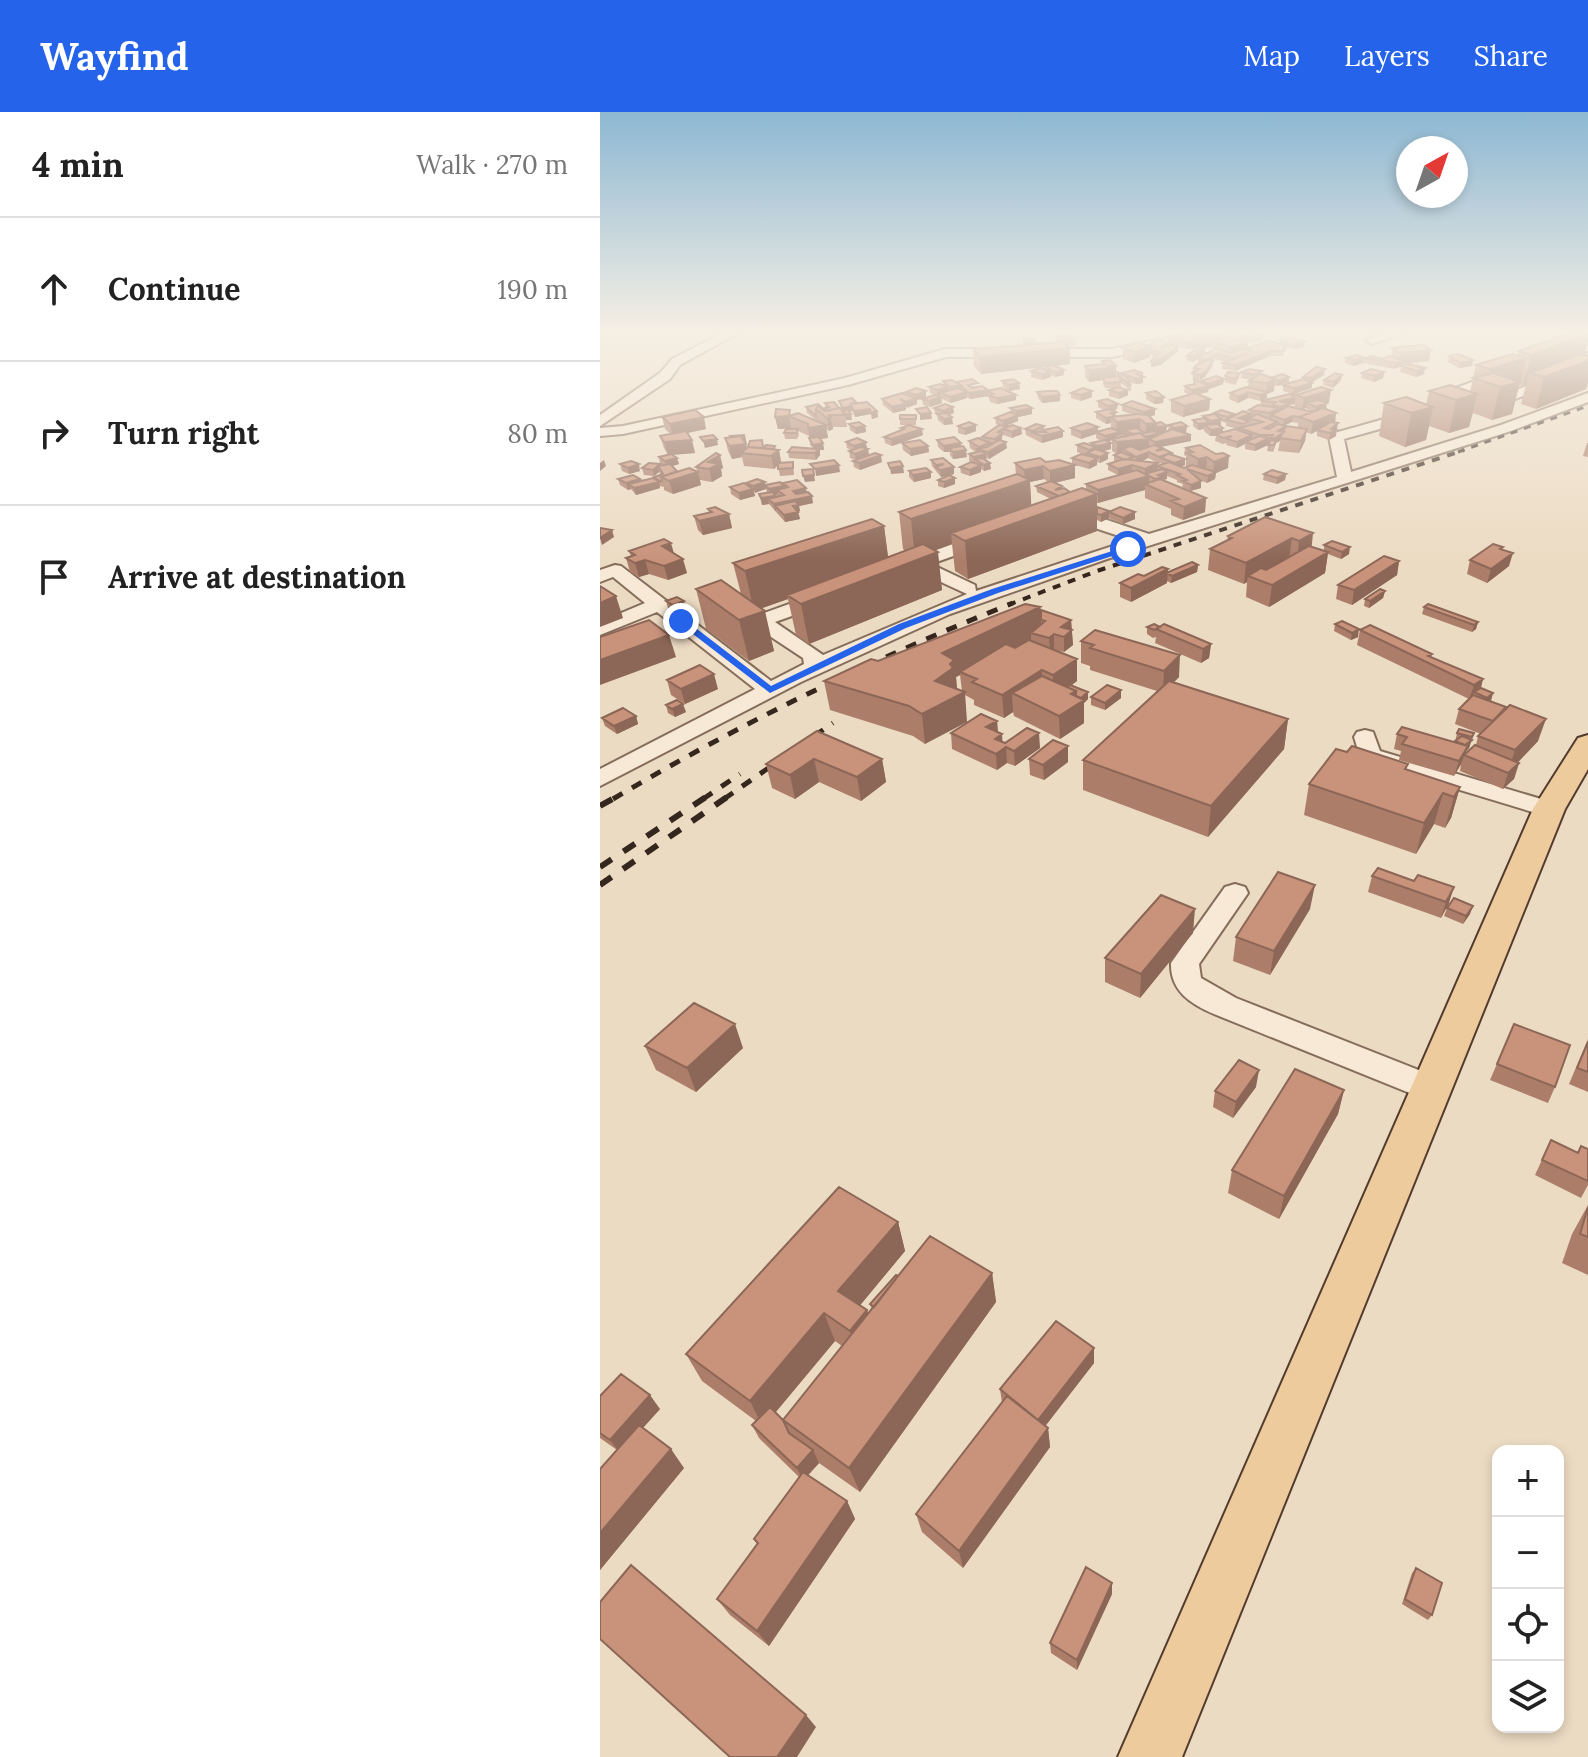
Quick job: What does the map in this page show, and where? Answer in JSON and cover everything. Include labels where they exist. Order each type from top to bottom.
[{"type":"main road","points":[[1150,1757],[1549,809],[1588,744]]},
{"type":"street","points":[[600,422],[620,408]]},
{"type":"street","points":[[600,432],[623,430],[725,408]]},
{"type":"street","points":[[1344,475],[1336,437],[1439,408]]},
{"type":"street","points":[[1313,491],[1366,465],[1544,408]]},
{"type":"street","points":[[814,662],[995,591],[1313,491],[1561,408]]},
{"type":"street","points":[[1046,516],[1060,511],[1152,541]]},
{"type":"street","points":[[888,574],[1003,532]]},
{"type":"street","points":[[600,779],[770,690],[814,662],[968,589],[1126,533]]},
{"type":"street","points":[[916,564],[968,589]]},
{"type":"street","points":[[600,576],[615,570],[770,690]]},
{"type":"street","points":[[814,662],[760,621],[845,590]]},
{"type":"street","points":[[600,629],[658,604]]},
{"type":"street","points":[[1365,737],[1369,755],[1549,809]]},
{"type":"street","points":[[1235,893],[1185,963],[1184,975],[1192,989],[1214,1001],[1433,1089]]},
{"type":"building","points":[[841,408],[845,415],[829,415],[831,417],[827,418],[816,409]]},
{"type":"building","points":[[852,408],[873,408],[877,411],[871,413],[870,409],[854,411]]},
{"type":"building","points":[[928,408],[931,413],[920,414],[916,409]]},
{"type":"building","points":[[1131,408],[1155,409],[1144,412]]},
{"type":"building","points":[[1253,408],[1278,408],[1270,413],[1249,410]]},
{"type":"building","points":[[1285,408],[1312,412],[1284,420],[1271,415]]},
{"type":"building","points":[[1323,408],[1336,413],[1313,422],[1299,417]]},
{"type":"building","points":[[1397,408],[1430,408],[1411,413]]},
{"type":"building","points":[[776,409],[790,410],[789,416],[775,417]]},
{"type":"building","points":[[1110,409],[1116,412],[1111,413],[1115,416],[1106,418],[1096,412]]},
{"type":"building","points":[[695,410],[704,417],[670,424],[662,417]]},
{"type":"building","points":[[1221,410],[1234,414],[1227,417],[1214,413]]},
{"type":"building","points":[[1243,411],[1251,414],[1239,418],[1249,421],[1243,424],[1226,420]]},
{"type":"building","points":[[1010,412],[1018,415],[1003,421],[995,418]]},
{"type":"building","points":[[798,413],[826,425],[808,428],[808,424],[789,416]]},
{"type":"building","points":[[946,413],[952,417],[944,419],[937,414]]},
{"type":"building","points":[[1214,414],[1221,419],[1211,421],[1203,416]]},
{"type":"building","points":[[1257,414],[1277,422],[1264,428],[1278,424],[1286,426],[1278,431],[1284,432],[1272,440],[1276,441],[1274,445],[1268,445],[1273,435],[1260,435],[1239,428],[1263,422],[1249,418]]},
{"type":"building","points":[[900,415],[916,415],[916,419],[900,419]]},
{"type":"building","points":[[1148,415],[1156,423],[1146,424],[1140,419],[1117,422],[1111,417]]},
{"type":"building","points":[[1204,418],[1209,423],[1198,424],[1193,420]]},
{"type":"building","points":[[859,422],[865,426],[855,428],[849,424]]},
{"type":"building","points":[[969,422],[976,425],[965,429],[958,426]]},
{"type":"building","points":[[1181,422],[1187,426],[1174,428],[1169,425]]},
{"type":"building","points":[[1331,422],[1338,423],[1331,429],[1336,430],[1330,433],[1317,430]]},
{"type":"building","points":[[1087,423],[1098,427],[1081,432],[1071,428]]},
{"type":"building","points":[[1036,424],[1044,426],[1033,431],[1025,429]]},
{"type":"building","points":[[1217,424],[1223,428],[1211,430],[1205,425]]},
{"type":"building","points":[[909,425],[922,429],[891,439],[884,437],[904,429],[901,428]]},
{"type":"building","points":[[999,425],[1007,426],[998,432],[1002,433],[995,439],[982,437]]},
{"type":"building","points":[[1012,425],[1021,428],[1012,432],[1003,429]]},
{"type":"building","points":[[1286,426],[1307,429],[1301,441],[1280,438]]},
{"type":"building","points":[[1058,427],[1063,431],[1042,436],[1031,432],[1046,432],[1043,430]]},
{"type":"building","points":[[1111,428],[1120,432],[1105,436],[1096,432]]},
{"type":"building","points":[[1137,428],[1144,433],[1156,431],[1156,434],[1145,437],[1123,430]]},
{"type":"building","points":[[786,429],[798,429],[796,433],[784,433]]},
{"type":"building","points":[[1172,429],[1191,435],[1155,442],[1149,439]]},
{"type":"building","points":[[1235,429],[1252,435],[1237,442],[1227,439],[1232,436],[1223,438],[1216,434]]},
{"type":"building","points":[[686,431],[692,440],[664,442],[660,436]]},
{"type":"building","points":[[1140,433],[1149,439],[1117,442],[1112,439]]},
{"type":"building","points":[[713,435],[717,439],[703,441],[700,437]]},
{"type":"building","points":[[741,436],[746,444],[729,446],[725,438]]},
{"type":"building","points":[[1259,436],[1269,438],[1255,445],[1245,442]]},
{"type":"building","points":[[819,437],[823,443],[813,445],[809,438]]},
{"type":"building","points":[[954,437],[961,443],[944,446],[937,440]]},
{"type":"building","points":[[857,438],[866,442],[854,446],[846,442]]},
{"type":"building","points":[[978,438],[990,443],[979,447],[969,441]]},
{"type":"building","points":[[762,440],[763,448],[748,447],[750,441]]},
{"type":"building","points":[[920,440],[928,446],[910,449],[902,443]]},
{"type":"building","points":[[999,440],[1006,442],[988,452],[976,449],[987,447]]},
{"type":"building","points":[[1105,440],[1111,443],[1097,446],[1091,443]]},
{"type":"building","points":[[1084,443],[1096,447],[1089,450],[1077,445]]},
{"type":"building","points":[[1154,445],[1162,448],[1156,451],[1164,449],[1185,459],[1175,463],[1161,458],[1168,454],[1159,457],[1149,452],[1136,457],[1123,449],[1130,446],[1140,450]]},
{"type":"building","points":[[1200,445],[1216,454],[1229,456],[1214,462],[1207,457],[1198,459],[1187,453],[1193,452],[1186,448]]},
{"type":"building","points":[[963,446],[966,450],[953,452],[949,448]]},
{"type":"building","points":[[748,447],[779,450],[771,456],[741,453]]},
{"type":"building","points":[[792,447],[819,449],[815,453],[788,452]]},
{"type":"building","points":[[861,447],[868,449],[855,454],[849,451]]},
{"type":"building","points":[[1095,449],[1108,453],[1100,457],[1087,453]]},
{"type":"building","points":[[981,451],[986,454],[974,457],[969,454]]},
{"type":"building","points":[[1121,452],[1133,457],[1125,460],[1114,455]]},
{"type":"building","points":[[716,453],[720,455],[708,462],[719,464],[709,469],[696,467]]},
{"type":"building","points":[[875,453],[881,455],[859,463],[853,461]]},
{"type":"building","points":[[671,454],[677,458],[665,461],[659,457]]},
{"type":"building","points":[[1081,454],[1097,458],[1089,463],[1072,458]]},
{"type":"building","points":[[943,458],[954,467],[940,470],[936,467],[944,464],[936,465],[931,460]]},
{"type":"building","points":[[982,458],[990,463],[984,465],[975,459]]},
{"type":"building","points":[[1040,458],[1046,462],[1059,460],[1075,465],[1050,471],[1043,466],[1024,470],[1015,463]]},
{"type":"building","points":[[1124,459],[1158,463],[1145,469],[1132,465],[1118,469],[1108,464]]},
{"type":"building","points":[[834,460],[839,465],[815,469],[810,464]]},
{"type":"building","points":[[631,461],[639,464],[628,468],[620,464]]},
{"type":"building","points":[[900,461],[903,466],[890,468],[888,463]]},
{"type":"building","points":[[793,462],[793,468],[778,469],[778,463]]},
{"type":"building","points":[[971,462],[981,465],[970,470],[960,467]]},
{"type":"building","points":[[1169,462],[1184,468],[1192,465],[1216,472],[1208,476],[1187,469],[1201,481],[1191,485],[1177,475],[1180,474],[1157,466]]},
{"type":"building","points":[[649,463],[660,464],[653,470],[642,468]]},
{"type":"building","points":[[670,464],[677,471],[661,477],[662,481],[654,477],[663,474],[658,466]]},
{"type":"building","points":[[689,468],[698,472],[669,481],[661,477]]},
{"type":"building","points":[[926,468],[931,472],[913,475],[909,471]]},
{"type":"building","points":[[813,469],[814,475],[803,476],[802,470]]},
{"type":"building","points":[[1162,469],[1167,472],[1158,475],[1163,477],[1155,479],[1145,474]]},
{"type":"building","points":[[1137,470],[1149,476],[1098,490],[1086,484]]},
{"type":"building","points":[[1272,470],[1286,474],[1277,478],[1264,474]]},
{"type":"building","points":[[1017,474],[1030,480],[911,519],[899,512]]},
{"type":"building","points":[[633,475],[640,479],[626,483],[618,479]]},
{"type":"building","points":[[949,475],[955,478],[944,482],[938,480]]},
{"type":"building","points":[[653,478],[659,482],[634,488],[629,484]]},
{"type":"building","points":[[757,479],[765,482],[753,486],[746,483]]},
{"type":"building","points":[[1160,479],[1206,498],[1184,507],[1171,501],[1179,499],[1145,484]]},
{"type":"building","points":[[797,480],[806,488],[793,491],[796,494],[808,492],[812,496],[774,504],[768,499],[784,495],[777,490],[788,487],[783,483]]},
{"type":"building","points":[[1051,481],[1062,486],[1055,490],[1064,488],[1070,492],[1059,496],[1036,486]]},
{"type":"building","points":[[780,482],[784,486],[769,489],[765,485]]},
{"type":"building","points":[[744,483],[753,489],[739,493],[730,487]]},
{"type":"building","points":[[1082,488],[1097,494],[965,541],[951,533]]},
{"type":"building","points":[[773,492],[775,496],[761,498],[759,494]]},
{"type":"building","points":[[795,501],[799,505],[793,506],[798,512],[784,515],[775,506]]},
{"type":"building","points":[[715,507],[729,514],[699,521],[694,516],[712,512],[708,509]]},
{"type":"building","points":[[1097,507],[1109,511],[1097,514]]},
{"type":"building","points":[[1120,507],[1135,512],[1123,518],[1109,512]]},
{"type":"building","points":[[1265,517],[1313,533],[1299,541],[1292,538],[1246,563],[1210,549],[1232,538],[1228,536]]},
{"type":"building","points":[[872,519],[884,526],[745,571],[733,563]]},
{"type":"building","points":[[600,528],[612,530],[600,538]]},
{"type":"building","points":[[664,539],[671,543],[662,546],[683,559],[664,566],[645,560],[635,563],[626,558],[635,555],[629,551]]},
{"type":"building","points":[[1332,541],[1350,547],[1342,552],[1324,545]]},
{"type":"building","points":[[923,544],[938,552],[801,604],[787,595]]},
{"type":"building","points":[[1493,544],[1513,553],[1491,569],[1470,560]]},
{"type":"building","points":[[1309,546],[1328,552],[1272,585],[1248,576],[1261,568],[1266,570]]},
{"type":"building","points":[[1384,556],[1399,561],[1354,590],[1338,585]]},
{"type":"building","points":[[1192,562],[1198,565],[1172,576],[1166,573]]},
{"type":"building","points":[[1162,567],[1168,569],[1131,588],[1120,583],[1138,574],[1144,576]]},
{"type":"building","points":[[721,580],[765,611],[739,620],[696,589]]},
{"type":"building","points":[[600,586],[616,596],[600,603]]},
{"type":"building","points":[[1380,589],[1385,591],[1370,601],[1365,599]]},
{"type":"building","points":[[677,597],[684,601],[673,605],[666,601]]},
{"type":"building","points":[[1025,604],[1040,607],[942,653],[954,660],[950,664],[953,668],[935,681],[965,692],[922,714],[909,706],[824,681],[871,659],[878,661]]},
{"type":"building","points":[[1428,604],[1478,622],[1474,625],[1424,607]]},
{"type":"building","points":[[1041,610],[1071,620],[1061,627],[1072,630],[1064,637],[1054,634],[1049,638],[1031,633],[1045,621],[1041,620]]},
{"type":"building","points":[[649,620],[669,635],[600,660],[600,637]]},
{"type":"building","points":[[1342,621],[1359,629],[1352,633],[1335,624]]},
{"type":"building","points":[[1164,624],[1211,644],[1203,649],[1156,629]]},
{"type":"building","points":[[1370,625],[1432,654],[1428,656],[1483,679],[1474,685],[1360,630]]},
{"type":"building","points":[[1095,630],[1180,655],[1164,671],[1090,648],[1094,645],[1081,641]]},
{"type":"building","points":[[1029,640],[1077,659],[1053,675],[1042,670],[1002,695],[972,682],[977,679],[960,672],[1006,644],[1015,648]]},
{"type":"building","points":[[700,665],[714,674],[681,689],[667,680]]},
{"type":"building","points":[[1042,676],[1076,691],[1071,694],[1084,700],[1059,716],[1012,693]]},
{"type":"building","points":[[1169,681],[1288,719],[1211,806],[1083,760]]},
{"type":"building","points":[[1070,685],[1088,692],[1081,698],[1076,696],[1076,691],[1067,687]]},
{"type":"building","points":[[1107,685],[1121,690],[1105,703],[1091,697]]},
{"type":"building","points":[[1481,688],[1493,693],[1487,698],[1474,692]]},
{"type":"building","points":[[1473,695],[1506,707],[1493,721],[1459,709]]},
{"type":"building","points":[[677,700],[683,704],[672,709],[666,705]]},
{"type":"building","points":[[1510,705],[1546,719],[1515,750],[1478,736]]},
{"type":"building","points":[[623,708],[636,716],[614,726],[602,718]]},
{"type":"building","points":[[981,714],[997,721],[986,727],[1002,734],[995,739],[1005,743],[1027,728],[1039,733],[1014,751],[1006,747],[996,754],[951,733]]},
{"type":"building","points":[[1402,727],[1468,746],[1459,761],[1402,744],[1407,737],[1397,734]]},
{"type":"building","points":[[1459,729],[1474,733],[1472,737],[1457,733]]},
{"type":"building","points":[[817,731],[882,759],[857,777],[814,759],[790,775],[766,764]]},
{"type":"building","points":[[1462,736],[1472,740],[1465,745],[1455,741]]},
{"type":"building","points":[[1053,740],[1068,746],[1043,765],[1029,759]]},
{"type":"building","points":[[1475,745],[1519,763],[1508,773],[1464,755]]},
{"type":"building","points":[[1352,746],[1408,764],[1405,769],[1460,787],[1454,797],[1443,793],[1424,823],[1309,784],[1336,749],[1347,752]]},
{"type":"building","points":[[1378,868],[1414,881],[1418,875],[1454,887],[1446,902],[1372,876]]},
{"type":"building","points":[[1278,872],[1315,885],[1274,951],[1236,937]]},
{"type":"building","points":[[1161,895],[1195,909],[1141,974],[1105,958]]},
{"type":"building","points":[[1454,898],[1473,906],[1466,916],[1447,908]]},
{"type":"building","points":[[694,1003],[735,1024],[687,1068],[645,1046]]},
{"type":"building","points":[[1514,1024],[1570,1045],[1555,1087],[1497,1064]]},
{"type":"building","points":[[1588,1042],[1588,1072],[1577,1068]]},
{"type":"building","points":[[1239,1060],[1259,1070],[1236,1102],[1215,1091]]},
{"type":"building","points":[[1295,1069],[1344,1090],[1284,1196],[1232,1170]]},
{"type":"building","points":[[1551,1140],[1578,1153],[1581,1146],[1588,1149],[1588,1181],[1542,1160]]},
{"type":"building","points":[[839,1187],[898,1222],[838,1291],[867,1310],[850,1331],[824,1313],[750,1401],[686,1354]]},
{"type":"building","points":[[1588,1207],[1588,1237],[1580,1234]]},
{"type":"building","points":[[930,1236],[992,1273],[849,1468],[783,1420]]},
{"type":"building","points":[[896,1275],[874,1307],[870,1304]]},
{"type":"building","points":[[1056,1321],[1094,1348],[1038,1420],[1000,1389]]},
{"type":"building","points":[[621,1374],[650,1395],[610,1440],[600,1433],[600,1396]]},
{"type":"building","points":[[1007,1396],[1048,1428],[959,1551],[916,1514]]},
{"type":"building","points":[[770,1407],[783,1420],[789,1433],[813,1450],[797,1468],[752,1425]]},
{"type":"building","points":[[639,1425],[671,1449],[600,1533],[600,1469]]},
{"type":"building","points":[[803,1472],[847,1501],[757,1631],[717,1599],[758,1543],[754,1539]]},
{"type":"building","points":[[631,1565],[806,1715],[777,1757],[730,1757],[600,1639],[600,1602]]},
{"type":"building","points":[[1086,1567],[1112,1583],[1077,1660],[1050,1643]]},
{"type":"building","points":[[1416,1568],[1442,1583],[1432,1615],[1405,1599]]},
{"type":"railway","points":[[1459,452],[1583,408]]},
{"type":"railway","points":[[1459,452],[1464,450]]},
{"type":"railway","points":[[1010,604],[1097,571],[1459,452]]},
{"type":"railway","points":[[613,799],[809,693],[1010,604]]},
{"type":"railway","points":[[724,799],[833,723]]},
{"type":"railway","points":[[704,798],[740,774]]},
{"type":"railway","points":[[600,806],[616,797]]},
{"type":"railway","points":[[600,885],[727,797]]},
{"type":"railway","points":[[600,867],[704,798]]},
{"type":"route","points":[[681,621],[770,690],[903,626],[995,591],[1128,549]]}]
